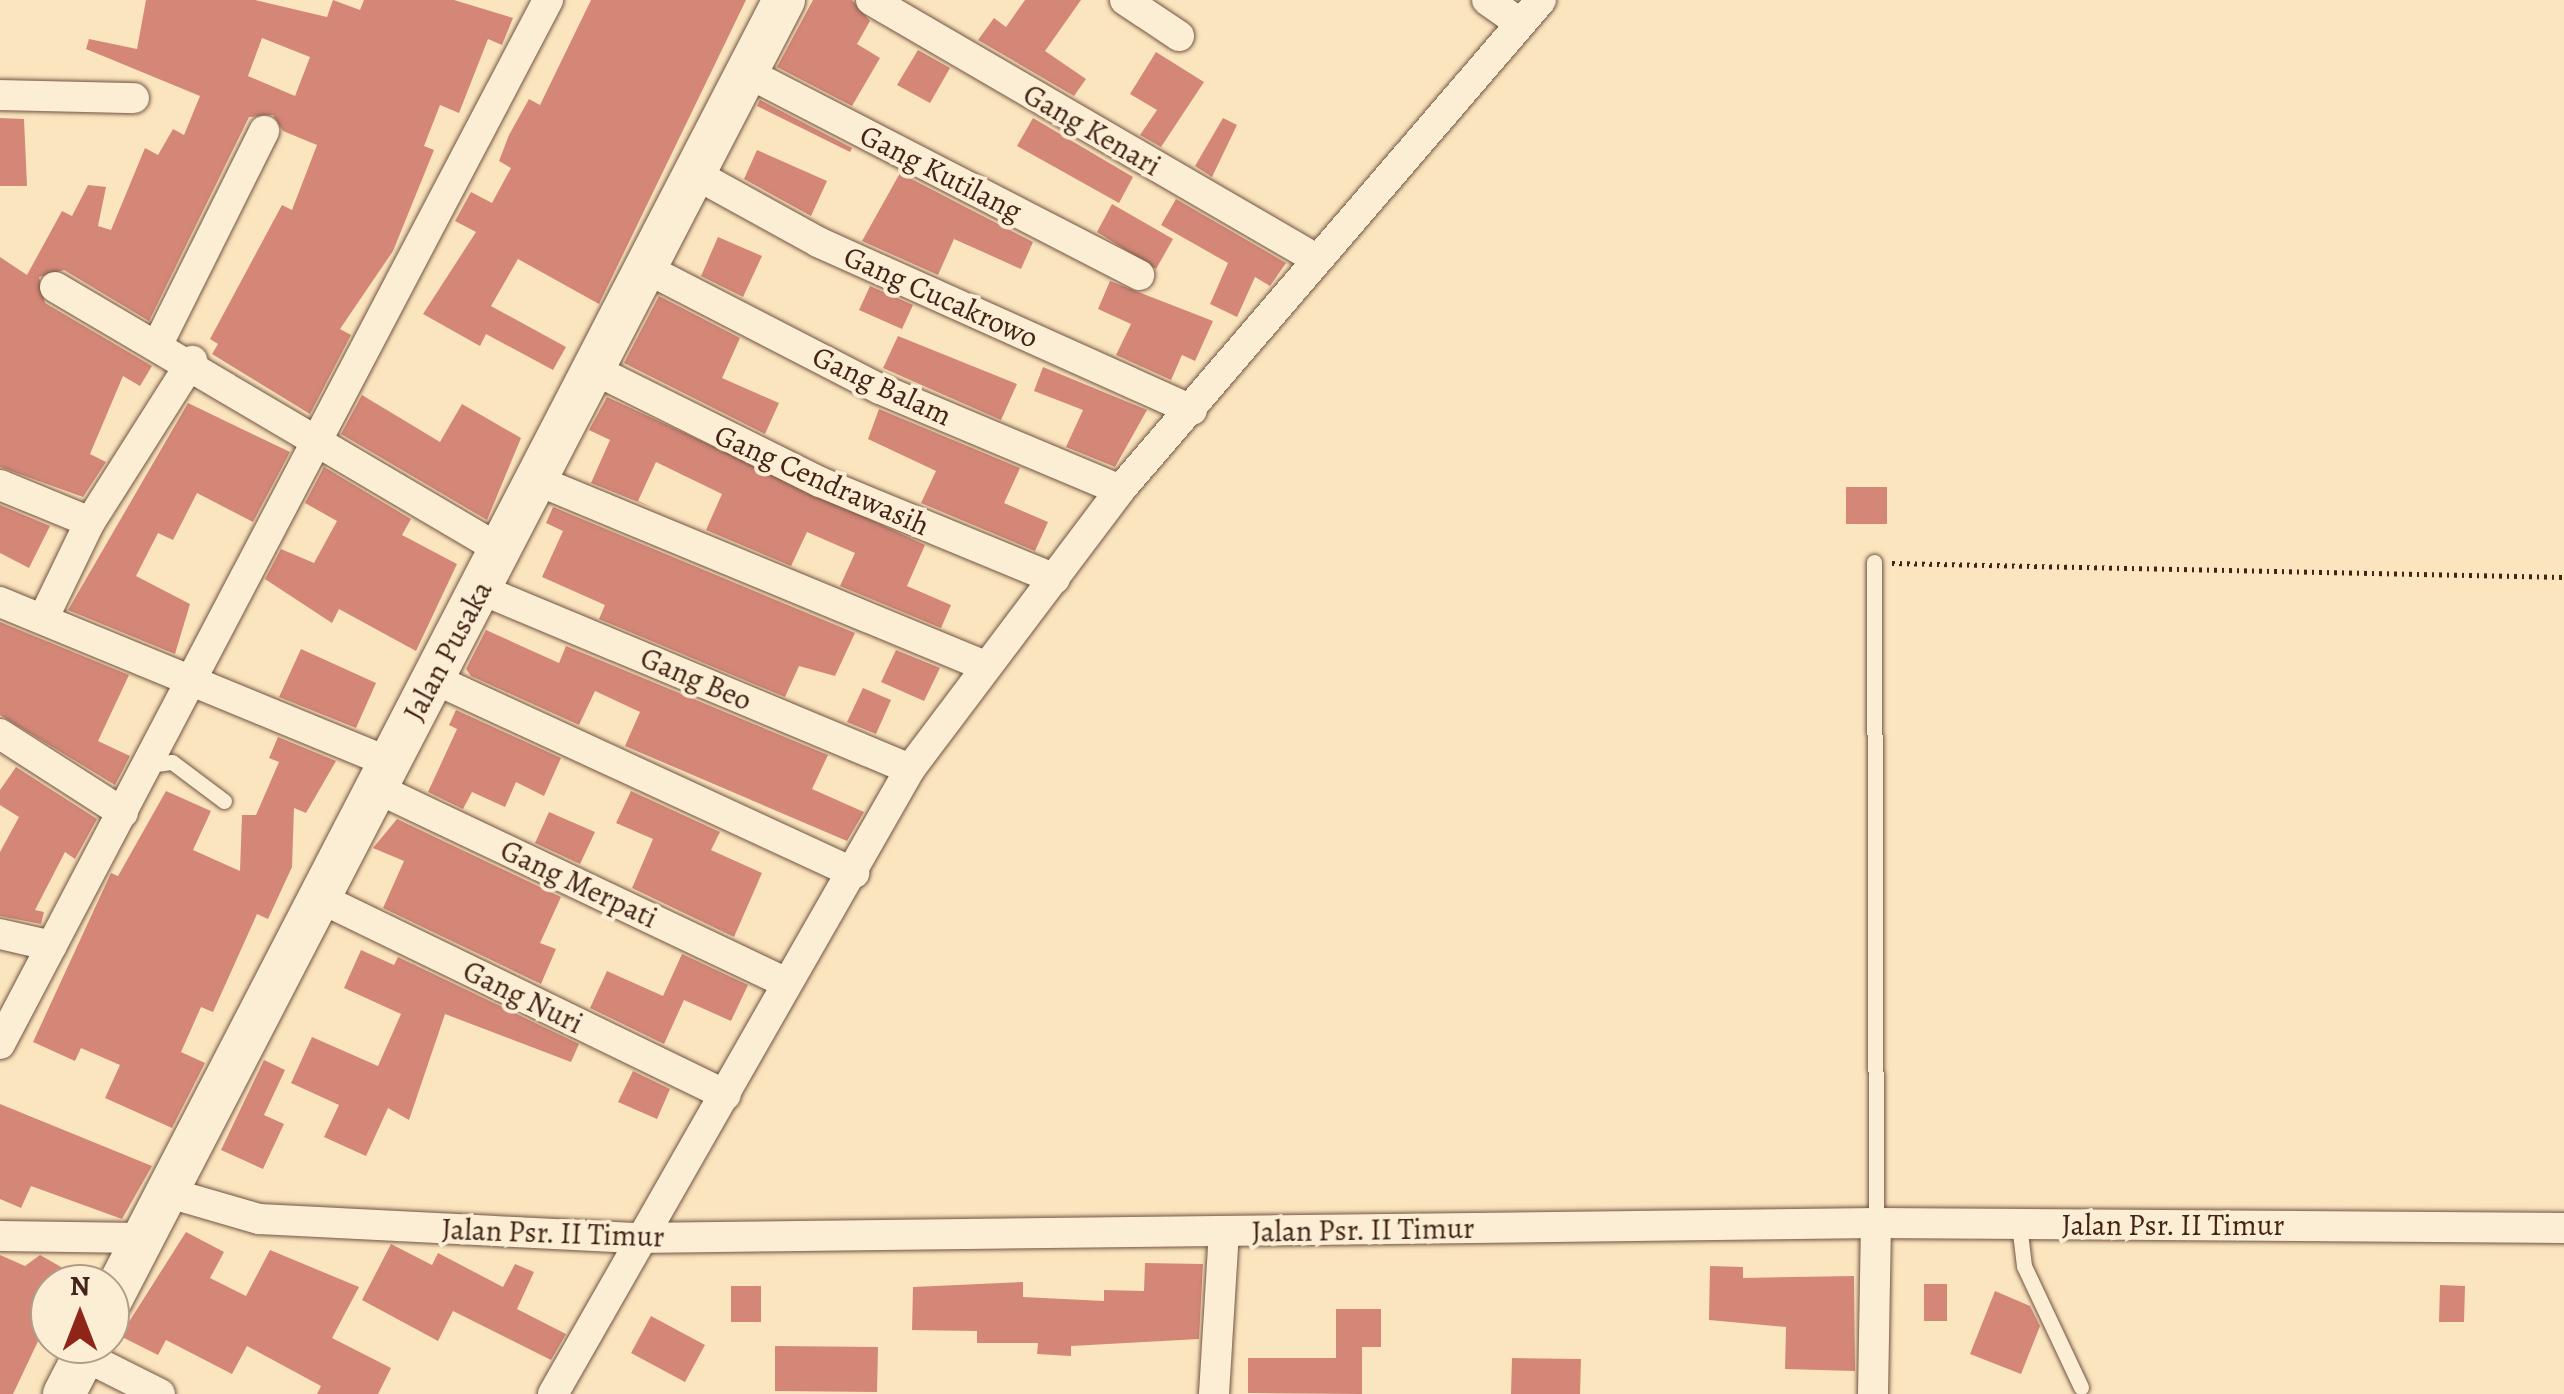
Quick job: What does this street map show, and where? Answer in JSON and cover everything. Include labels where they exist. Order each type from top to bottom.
[{"type":"main road","name":"Jalan Pusaka","points":[[128,1264],[482,590],[499,549],[650,270],[742,70],[784,0]]},
{"type":"main road","points":[[64,1394],[80,1364]]},
{"type":"street","points":[[0,1044],[192,688],[313,437],[548,0]]},
{"type":"street","name":"Gang Kenari","points":[[871,0],[1314,258]]},
{"type":"street","points":[[1125,0],[1179,36]]},
{"type":"street","points":[[1487,0],[1520,22]]},
{"type":"street","points":[[552,1394],[635,1238],[726,1095],[783,981],[854,873],[910,769],[1120,490],[1192,410],[1314,258],[1542,0]]},
{"type":"street","name":"Gang Kutilang","points":[[742,70],[1139,276]]},
{"type":"street","points":[[0,95],[134,98]]},
{"type":"street","points":[[159,342],[264,131]]},
{"type":"street","name":"Gang Cucakrowo","points":[[695,174],[818,242],[1192,410]]},
{"type":"street","name":"Gang Balam","points":[[650,270],[880,389],[1120,490]]},
{"type":"street","points":[[55,288],[192,361],[499,549]]},
{"type":"street","points":[[44,617],[90,522],[192,361]]},
{"type":"street","name":"Gang Cendrawasih","points":[[593,370],[820,482],[1056,580]]},
{"type":"street","points":[[536,480],[984,666]]},
{"type":"street","points":[[0,485],[90,522]]},
{"type":"street","name":"Gang Beo","points":[[482,590],[910,769]]},
{"type":"street","name":"Gang Merpati","points":[[0,602],[44,617],[382,775],[783,981]]},
{"type":"street","points":[[434,679],[854,873]]},
{"type":"street","points":[[0,734],[124,813]]},
{"type":"street","name":"Gang Nuri","points":[[320,898],[726,1095]]},
{"type":"street","points":[[0,934],[52,946]]},
{"type":"street","name":"Jalan Psr. II Timur","points":[[166,1192],[260,1218],[635,1238],[1876,1224],[2564,1228]]},
{"type":"street","points":[[1873,1394],[1876,1224]]},
{"type":"street","points":[[1214,1394],[1224,1232]]},
{"type":"street","points":[[0,1236],[141,1238]]},
{"type":"street","points":[[110,1364],[160,1394]]},
{"type":"lane","points":[[1874,562],[1876,1224]]},
{"type":"lane","points":[[150,765],[172,762],[224,801]]},
{"type":"lane","points":[[2019,1224],[2024,1266],[2080,1387]]},
{"type":"path","points":[[1874,562],[2564,577]]},
{"type":"building","points":[[146,0],[255,0],[327,17],[333,0],[360,10],[364,0],[454,0],[513,18],[502,45],[488,39],[459,113],[440,105],[424,146],[434,150],[393,251],[340,329],[351,335],[310,414],[212,354],[218,344],[210,339],[282,205],[292,210],[317,145],[283,131],[273,115],[249,117],[149,321],[64,270],[39,277],[45,303],[152,366],[140,386],[123,376],[90,454],[106,462],[83,497],[0,467],[0,257],[27,275],[62,211],[72,216],[88,185],[106,187],[98,226],[111,230],[145,148],[158,155],[173,129],[184,135],[200,96],[86,49],[89,39],[137,49]],"holes":[[[262,38],[310,57],[295,96],[248,76]]]},
{"type":"building","points":[[591,0],[746,0],[599,304],[518,259],[491,306],[566,347],[553,370],[486,334],[480,346],[423,314],[476,232],[455,221],[471,192],[492,203],[511,168],[499,161],[509,135],[529,99],[540,105]]},
{"type":"building","points":[[813,0],[852,0],[870,21],[857,44],[880,58],[852,106],[777,67]]},
{"type":"building","points":[[1025,0],[1081,0],[1045,51],[1086,79],[1074,96],[978,40],[994,18],[1006,27]]},
{"type":"building","points":[[918,50],[950,68],[930,103],[897,85]]},
{"type":"building","points":[[1156,52],[1204,82],[1161,147],[1140,135],[1157,110],[1130,94]]},
{"type":"building","points":[[760,100],[852,148],[850,152],[757,106]]},
{"type":"building","points":[[0,118],[24,119],[27,186],[0,186]]},
{"type":"building","points":[[1033,118],[1133,177],[1119,203],[1017,146]]},
{"type":"building","points":[[1223,118],[1237,125],[1212,177],[1195,166]]},
{"type":"building","points":[[757,150],[827,181],[811,216],[744,179]]},
{"type":"building","points":[[900,173],[1033,242],[1021,269],[954,239],[938,275],[862,241]]},
{"type":"building","points":[[1176,199],[1286,263],[1270,286],[1255,277],[1237,317],[1210,304],[1228,263],[1161,225]]},
{"type":"building","points":[[1112,204],[1173,239],[1156,269],[1097,232]]},
{"type":"building","points":[[718,237],[762,256],[743,297],[701,276]]},
{"type":"building","points":[[1110,281],[1213,321],[1195,361],[1182,355],[1171,380],[1116,355],[1131,324],[1098,309]]},
{"type":"building","points":[[870,286],[913,305],[902,329],[859,310]]},
{"type":"building","points":[[659,296],[740,338],[722,378],[779,403],[765,434],[624,363]]},
{"type":"building","points":[[898,336],[1017,384],[1001,420],[883,368]]},
{"type":"building","points":[[1043,367],[1147,410],[1115,467],[1066,447],[1083,410],[1034,391]]},
{"type":"building","points":[[362,395],[440,442],[462,404],[521,438],[487,520],[341,434]]},
{"type":"building","points":[[607,397],[925,545],[907,586],[951,605],[941,628],[840,586],[855,553],[807,532],[791,566],[706,530],[722,494],[656,462],[638,501],[653,508],[591,483],[610,440],[589,430]]},
{"type":"building","points":[[188,403],[290,452],[253,522],[197,493],[173,540],[158,533],[136,576],[190,604],[175,654],[68,610]]},
{"type":"building","points":[[879,409],[1020,468],[1004,503],[1048,522],[1035,551],[921,503],[936,471],[868,439]]},
{"type":"building","points":[[324,467],[411,519],[402,535],[457,564],[416,651],[339,609],[332,623],[265,579],[281,549],[314,563],[337,521],[305,503]]},
{"type":"building","points":[[1846,487],[1887,487],[1887,524],[1846,524]]},
{"type":"building","points":[[0,505],[50,526],[29,568],[0,553]]},
{"type":"building","points":[[553,507],[855,633],[835,676],[799,666],[785,697],[599,619],[605,605],[542,577],[563,531],[546,523]]},
{"type":"building","points":[[0,622],[129,675],[98,741],[130,756],[115,785],[0,715]]},
{"type":"building","points":[[486,630],[559,663],[566,646],[828,755],[812,789],[864,812],[847,841],[625,746],[640,712],[595,691],[579,725],[471,676],[466,669]]},
{"type":"building","points":[[301,649],[376,683],[356,728],[279,697]]},
{"type":"building","points":[[896,650],[940,668],[924,701],[881,682]]},
{"type":"building","points":[[863,688],[891,700],[876,734],[847,722]]},
{"type":"building","points":[[456,710],[561,758],[544,796],[516,782],[505,807],[472,792],[463,809],[428,792],[457,729],[449,725]]},
{"type":"building","points":[[278,737],[336,761],[306,813],[294,808],[292,867],[268,919],[257,914],[213,1012],[201,1007],[181,1052],[205,1063],[172,1128],[105,1098],[120,1065],[81,1048],[75,1061],[33,1042],[111,873],[118,876],[166,791],[211,811],[193,850],[240,871],[242,815],[256,815],[279,762],[269,758]]},
{"type":"building","points":[[16,767],[97,819],[75,859],[65,852],[35,910],[44,912],[41,924],[0,916],[0,852],[19,817],[0,805],[0,790]]},
{"type":"building","points":[[631,791],[720,832],[711,850],[762,873],[734,937],[632,888],[653,839],[616,823]]},
{"type":"building","points":[[549,812],[595,832],[580,864],[535,843]]},
{"type":"building","points":[[397,819],[561,897],[540,943],[556,949],[541,984],[383,908],[404,861],[373,848]]},
{"type":"building","points":[[361,950],[394,965],[398,957],[579,1044],[571,1062],[445,1014],[409,1120],[388,1108],[366,1156],[324,1137],[339,1105],[291,1083],[312,1037],[378,1066],[401,1014],[344,988]]},
{"type":"building","points":[[682,954],[748,985],[731,1021],[684,1000],[664,1044],[590,1008],[607,971],[663,996]]},
{"type":"building","points":[[264,1060],[285,1070],[264,1115],[284,1124],[263,1169],[221,1150]]},
{"type":"building","points":[[633,1071],[670,1089],[657,1119],[618,1102]]},
{"type":"building","points":[[0,1104],[152,1166],[122,1219],[31,1186],[21,1208],[0,1199]]},
{"type":"building","points":[[186,1232],[224,1252],[210,1278],[246,1296],[270,1250],[359,1287],[332,1338],[391,1368],[378,1394],[317,1394],[321,1386],[247,1346],[232,1374],[166,1340],[158,1355],[130,1341],[130,1320]]},
{"type":"building","points":[[391,1244],[432,1265],[438,1253],[503,1287],[515,1264],[534,1272],[517,1309],[566,1334],[551,1360],[453,1311],[438,1341],[362,1300]]},
{"type":"building","points":[[0,1255],[25,1266],[40,1255],[56,1264],[30,1264],[30,1358],[13,1394],[0,1394]]},
{"type":"building","points":[[1145,1263],[1203,1264],[1199,1339],[1071,1346],[1071,1356],[1037,1354],[1038,1343],[977,1343],[977,1331],[912,1330],[913,1287],[1023,1282],[1023,1297],[1104,1301],[1104,1290],[1144,1291]]},
{"type":"building","points":[[1710,1266],[1743,1267],[1743,1278],[1854,1276],[1855,1371],[1785,1369],[1786,1327],[1709,1320]]},
{"type":"building","points":[[1924,1284],[1947,1284],[1947,1321],[1924,1321]]},
{"type":"building","points":[[2440,1285],[2465,1286],[2464,1322],[2439,1322]]},
{"type":"building","points":[[731,1286],[761,1286],[761,1322],[731,1322]]},
{"type":"building","points":[[1995,1291],[2030,1306],[2040,1326],[2021,1374],[1970,1354]]},
{"type":"building","points":[[1336,1309],[1381,1309],[1381,1347],[1362,1347],[1362,1394],[1248,1393],[1248,1358],[1336,1358]]},
{"type":"building","points":[[651,1316],[705,1345],[685,1382],[631,1353]]},
{"type":"building","points":[[775,1346],[878,1347],[877,1392],[775,1391]]},
{"type":"building","points":[[1512,1358],[1581,1359],[1580,1394],[1511,1394]]}]
